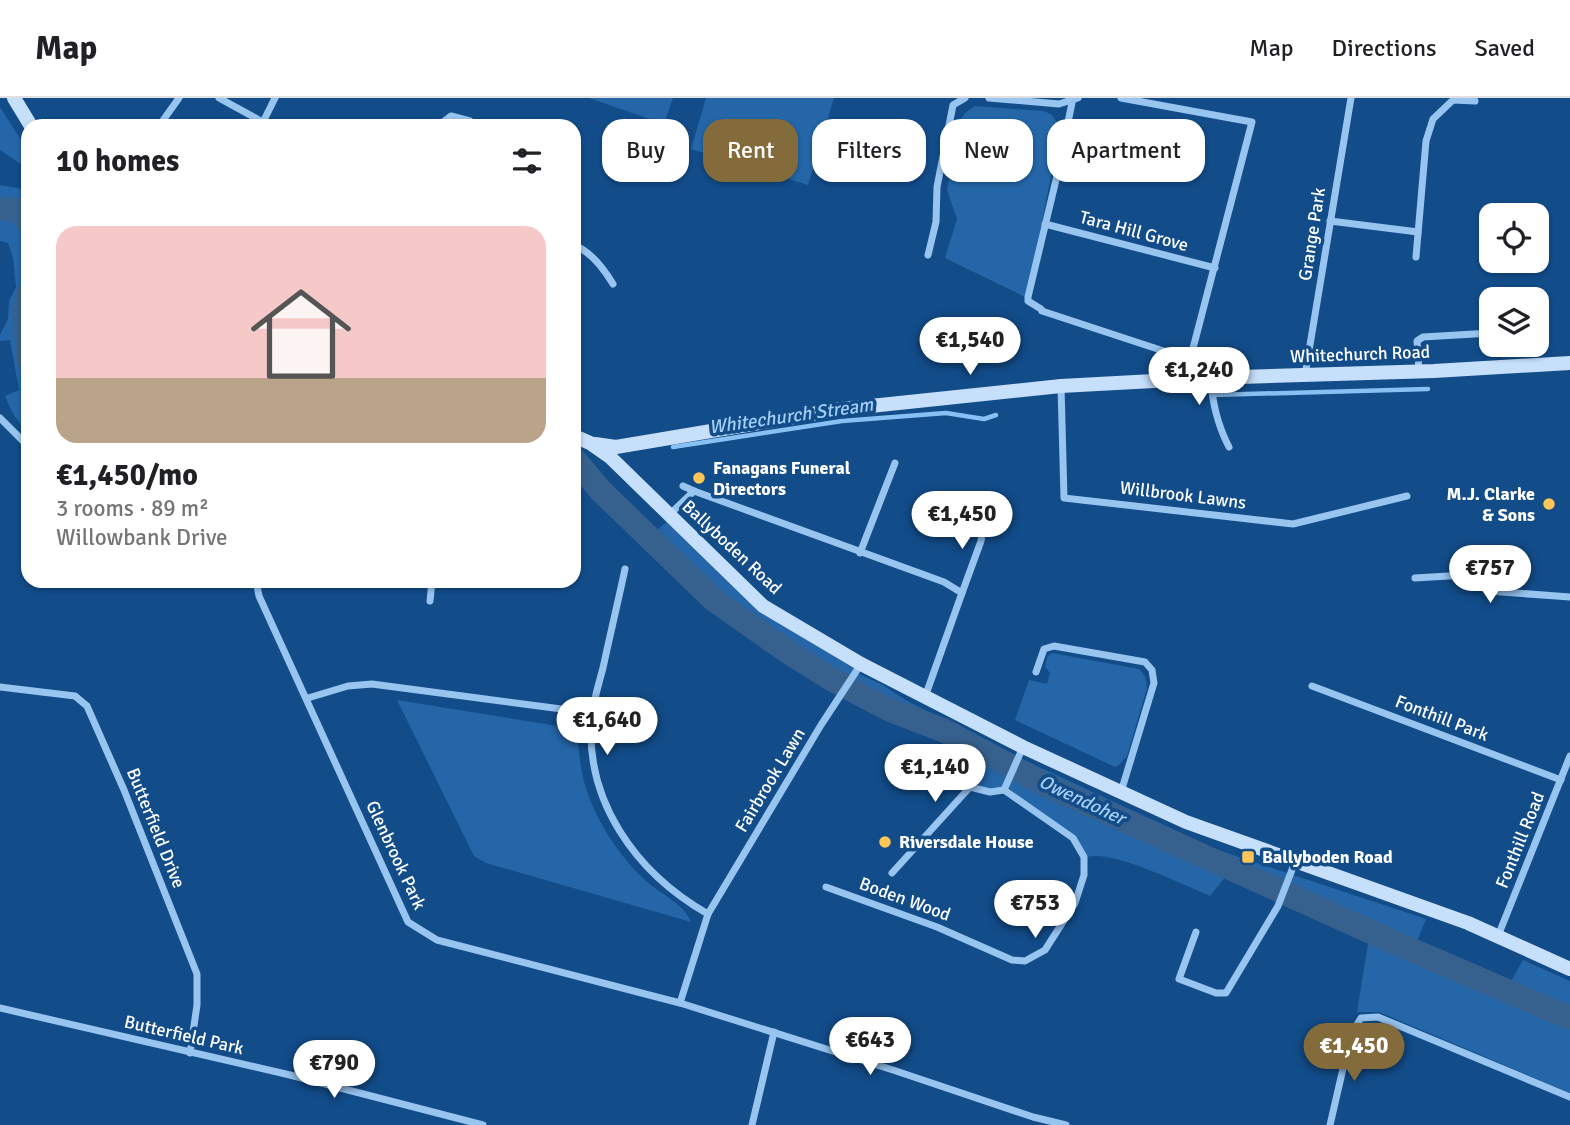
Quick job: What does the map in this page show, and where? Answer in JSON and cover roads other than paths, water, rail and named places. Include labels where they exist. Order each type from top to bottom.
[{"type":"main road","points":[[14,98],[27,119]]},
{"type":"main road","name":"Whitechurch Road","points":[[590,443],[616,447],[855,407],[1060,386],[1530,367],[1570,363]]},
{"type":"main road","points":[[581,439],[590,443]]},
{"type":"main road","name":"Ballyboden Road","points":[[590,443],[614,461],[763,606],[861,664],[1023,747],[1186,822],[1498,936],[1570,969]]},
{"type":"main road","points":[[614,461],[643,443]]},
{"type":"street","points":[[164,119],[179,98]]},
{"type":"street","points":[[219,98],[257,119]]},
{"type":"street","points":[[268,119],[275,98]]},
{"type":"street","points":[[928,255],[936,222],[937,187],[953,106],[962,98]]},
{"type":"street","points":[[989,98],[1059,104],[1074,99]]},
{"type":"street","points":[[1121,98],[1252,122],[1185,379]]},
{"type":"street","name":"Grange Park","points":[[1305,374],[1351,98]]},
{"type":"street","points":[[1074,99],[1028,301],[1042,310],[1191,360]]},
{"type":"street","points":[[1416,257],[1426,141],[1433,119],[1453,100],[1475,101]]},
{"type":"street","points":[[1330,221],[1418,232]]},
{"type":"street","name":"Tara Hill Grove","points":[[1045,223],[1215,268]]},
{"type":"street","points":[[581,248],[602,265],[613,284]]},
{"type":"street","points":[[1419,371],[1418,341],[1423,337],[1479,334]]},
{"type":"street","points":[[1209,378],[1213,407],[1229,447]]},
{"type":"street","name":"Willbrook Lawns","points":[[1060,386],[1064,498],[1293,524],[1407,496]]},
{"type":"street","points":[[0,418],[21,439]]},
{"type":"street","points":[[860,553],[895,463]]},
{"type":"street","points":[[683,486],[944,582],[962,593]]},
{"type":"street","points":[[669,515],[694,491]]},
{"type":"street","points":[[925,698],[981,541],[985,515]]},
{"type":"street","points":[[625,569],[593,713],[594,769],[603,801],[625,842],[653,875],[708,914]]},
{"type":"street","points":[[1415,578],[1465,575],[1488,591],[1570,597]]},
{"type":"street","name":"Glenbrook Park","points":[[257,588],[408,922],[438,940],[680,1003],[1032,1117],[1066,1125]]},
{"type":"street","points":[[430,601],[431,588]]},
{"type":"street","points":[[1036,673],[1044,649],[1054,646],[1145,662],[1152,670],[1154,682],[1121,793]]},
{"type":"street","name":"Fairbrook Lawn","points":[[680,1003],[708,914],[821,725],[861,664]]},
{"type":"street","points":[[308,698],[348,686],[372,684],[593,713]]},
{"type":"street","name":"Fonthill Park","points":[[1311,686],[1561,780]]},
{"type":"street","name":"Butterfield Drive","points":[[0,687],[75,696],[87,706],[124,790],[197,974],[197,1005],[190,1053]]},
{"type":"street","points":[[892,873],[970,787],[990,792],[1004,790],[1023,747]]},
{"type":"street","name":"Fonthill Road","points":[[1498,936],[1570,756]]},
{"type":"street","name":"Boden Wood","points":[[826,887],[937,928],[1012,960],[1025,961],[1033,958],[1045,950],[1075,903],[1084,875],[1084,857],[1073,838],[1004,790]]},
{"type":"street","points":[[1196,932],[1180,979],[1216,993],[1226,992],[1278,906],[1296,862]]},
{"type":"street","name":"Butterfield Park","points":[[0,1009],[290,1075],[483,1125]]},
{"type":"street","points":[[1330,1125],[1351,1034],[1360,1018],[1370,1016],[1570,1097]]},
{"type":"street","points":[[752,1125],[774,1032]]},
{"type":"waterway","name":"Owendoher","points":[[0,209],[17,210],[21,214]]},
{"type":"waterway","name":"Whitechurch Stream","points":[[1212,395],[1428,389]]},
{"type":"waterway","name":"Whitechurch Stream","points":[[673,447],[842,421],[946,413],[984,419],[996,415]]},
{"type":"waterway","name":"Owendoher","points":[[581,467],[600,490],[714,600],[833,680],[888,709],[945,731],[1044,784],[1391,941],[1570,1018]]},
{"type":"place","name":"Fanagans Funeral Directors","points":[[699,478]]},
{"type":"place","name":"M.J. Clarke & Sons","points":[[1549,504]]},
{"type":"place","name":"Riversdale House","points":[[885,842]]},
{"type":"place","name":"Ballyboden Road","points":[[1248,857]]}]
